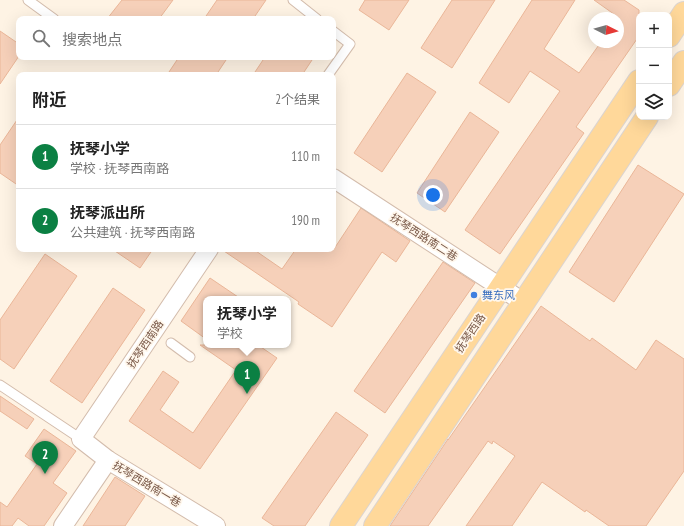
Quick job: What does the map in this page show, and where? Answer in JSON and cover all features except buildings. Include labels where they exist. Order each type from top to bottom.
[{"type":"main road","points":[[672,31],[684,13]]},
{"type":"main road","points":[[670,84],[684,62]]},
{"type":"main road","name":"抚琴西路","points":[[341,526],[508,292],[637,84]]},
{"type":"main road","points":[[375,526],[645,120]]},
{"type":"street","name":"抚琴西路南二巷","points":[[336,180],[508,292]]},
{"type":"street","name":"抚琴西南路","points":[[81,439],[207,252]]},
{"type":"street","name":"抚琴西路南一巷","points":[[81,439],[108,460],[216,526]]},
{"type":"street","points":[[63,526],[108,460]]},
{"type":"lane","points":[[28,0],[50,16]]},
{"type":"lane","points":[[293,0],[314,16]]},
{"type":"lane","points":[[330,72],[350,44],[336,33]]},
{"type":"lane","points":[[171,343],[190,357]]},
{"type":"lane","points":[[0,385],[81,439]]},
{"type":"place","name":"舞东风","points":[[474,295]]},
{"type":"place","name":"抚琴小学","points":[[247,394]]},
{"type":"place","name":"抚琴派出所","points":[[45,474]]}]
